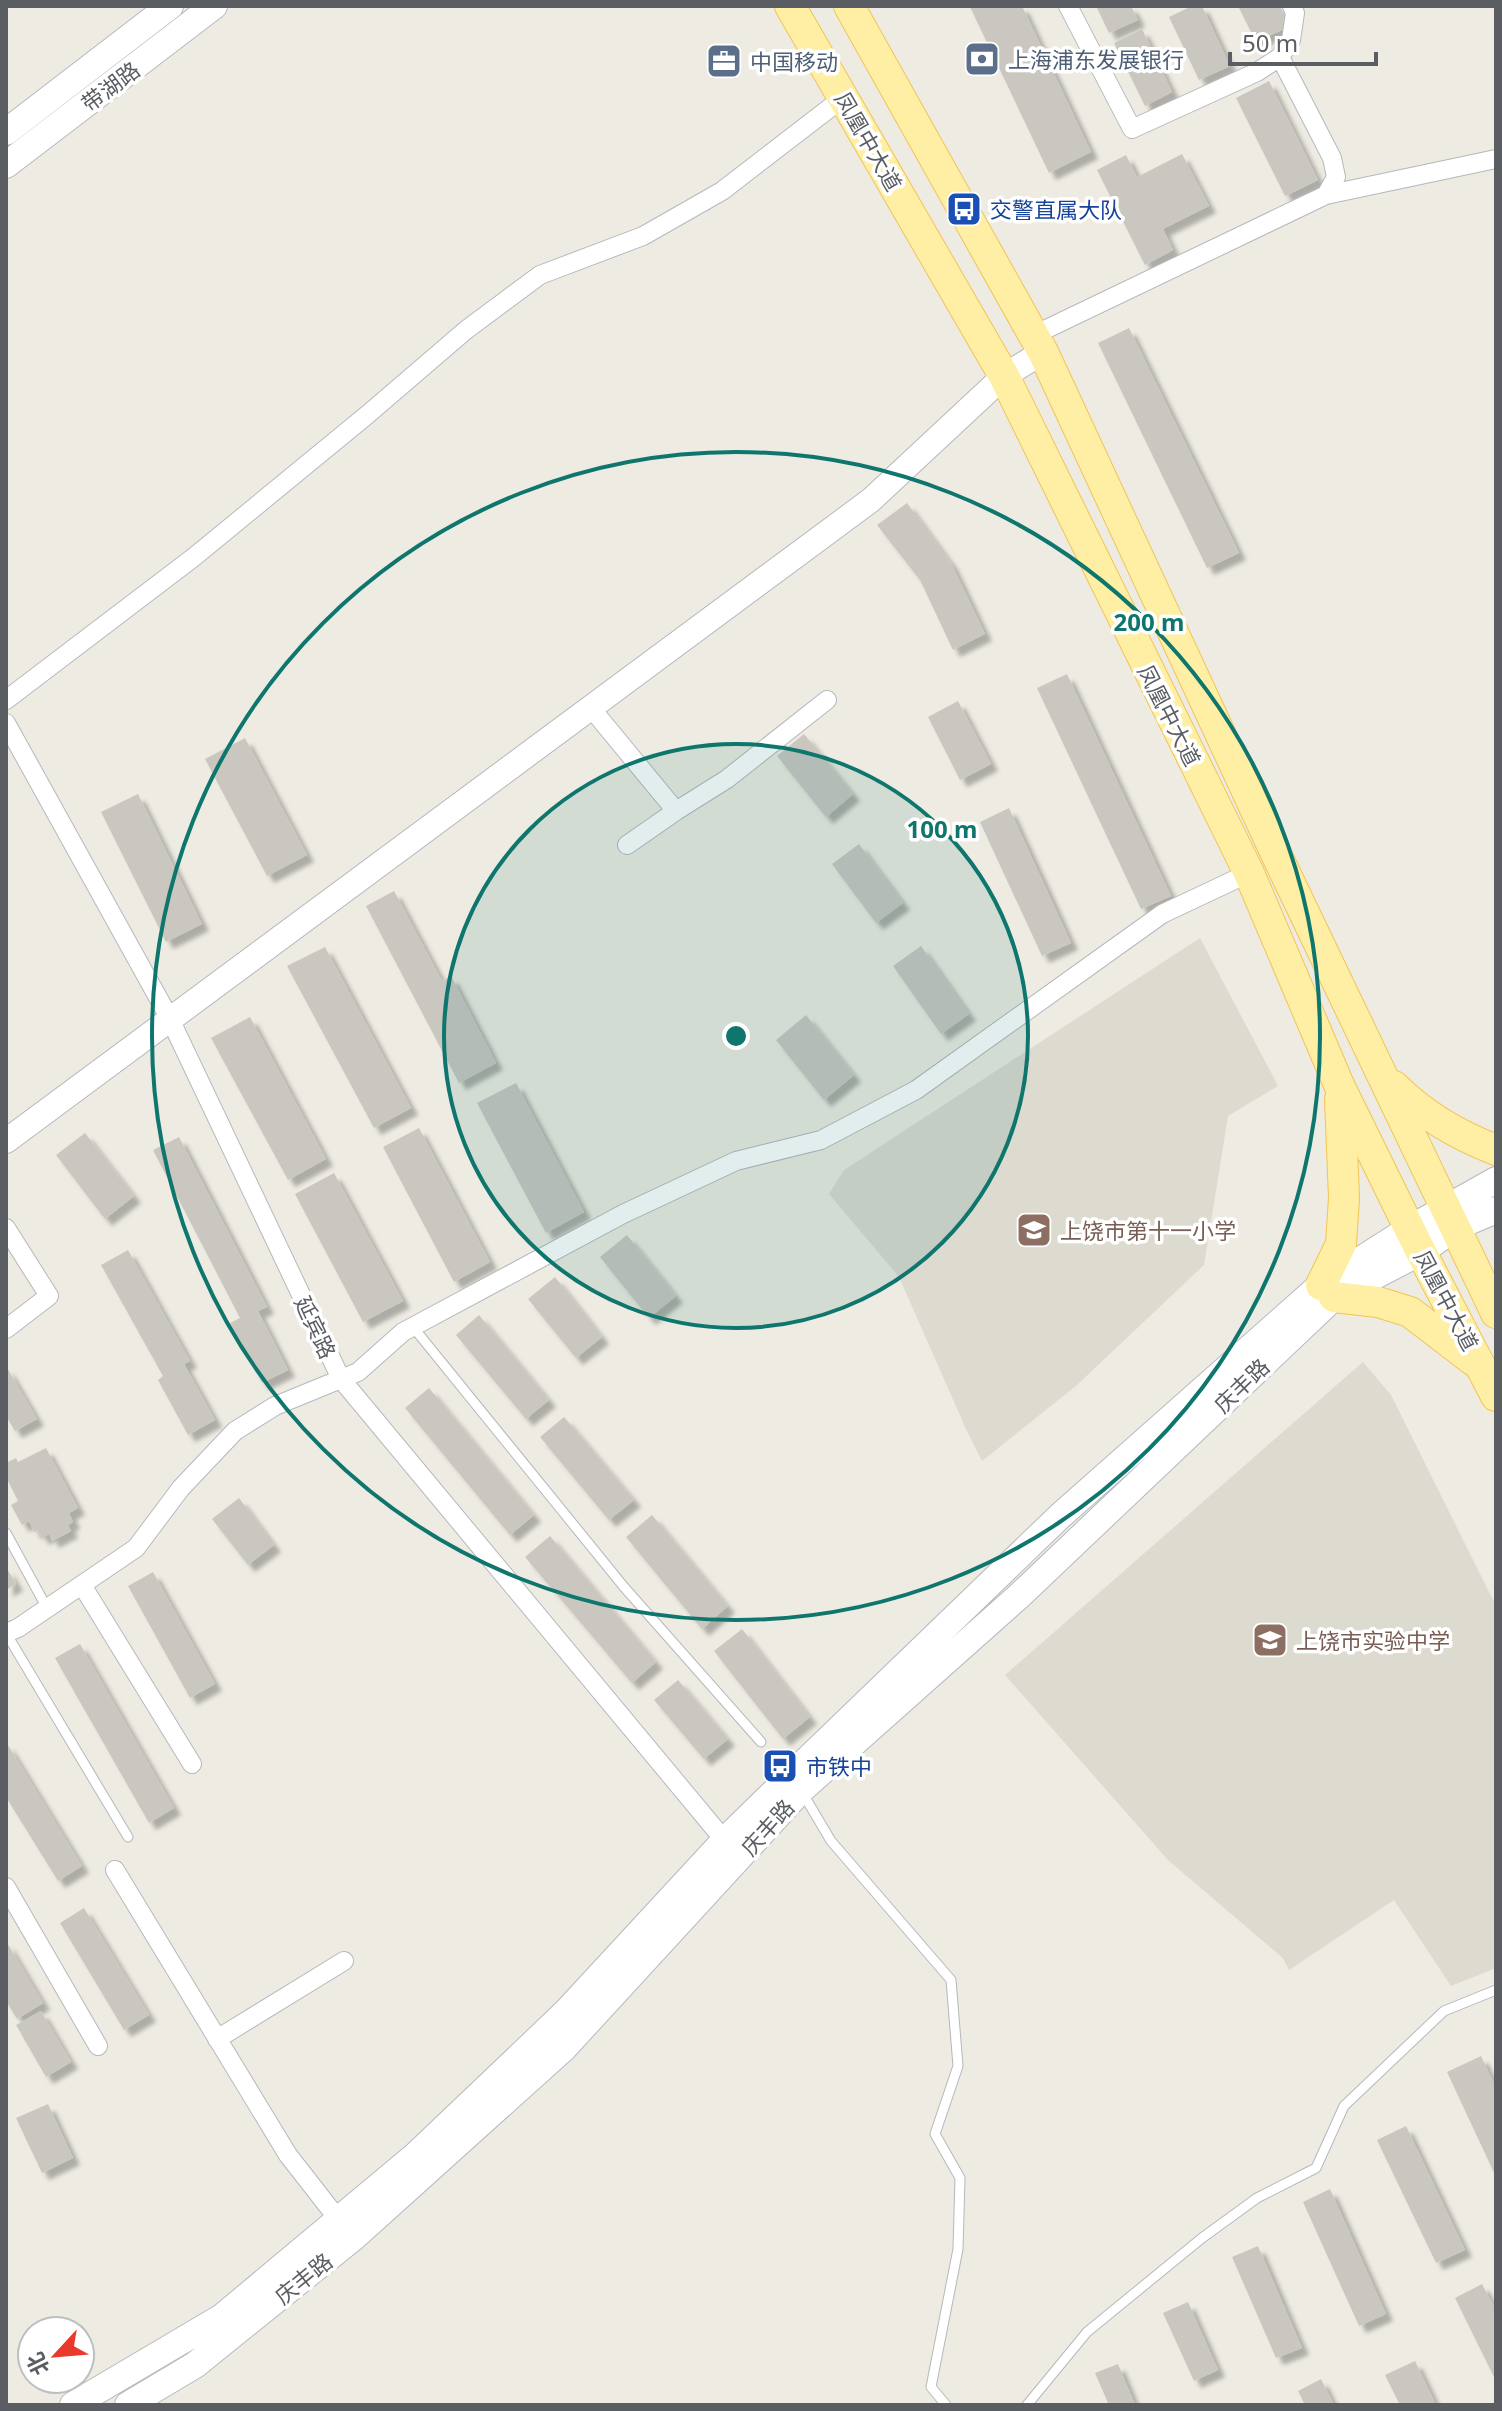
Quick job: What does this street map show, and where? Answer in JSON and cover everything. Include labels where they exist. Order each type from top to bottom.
[{"type":"main road","name":"带湖路","points":[[6,132],[170,6]]},
{"type":"main road","name":"带湖路","points":[[6,165],[214,6]]},
{"type":"main road","name":"凤凰中大道","points":[[790,6],[1004,376],[1249,873],[1339,1085],[1415,1241],[1496,1396]]},
{"type":"main road","name":"凤凰中大道","points":[[849,6],[1038,343],[1277,856],[1496,1313]]},
{"type":"main road","points":[[1382,1074],[1409,1101],[1458,1135],[1496,1150]]},
{"type":"main road","points":[[1328,1291],[1341,1244],[1344,1198],[1339,1085]]},
{"type":"main road","points":[[731,1849],[1060,1516],[1328,1291],[1415,1241],[1451,1217],[1496,1180]]},
{"type":"main road","points":[[1451,1217],[1496,1210]]},
{"type":"main road","points":[[1328,1291],[1410,1312],[1483,1368]]},
{"type":"main road","name":"庆丰路","points":[[128,2405],[195,2365],[346,2229],[564,2048],[731,1849],[1019,1596],[1328,1291]]},
{"type":"main road","points":[[73,2405],[222,2317],[346,2229]]},
{"type":"street","points":[[1068,6],[1132,129],[1257,72],[1280,57],[1291,40],[1295,13],[1292,6]]},
{"type":"street","points":[[1280,57],[1332,158],[1336,177],[1326,195]]},
{"type":"street","points":[[6,700],[194,557],[466,330],[540,275],[643,236],[722,191],[844,97]]},
{"type":"street","points":[[6,1141],[871,500],[1038,343],[1326,195],[1496,159]]},
{"type":"street","points":[[627,845],[727,779],[827,700]]},
{"type":"street","points":[[591,708],[676,811]]},
{"type":"street","name":"延宾路","points":[[6,723],[170,1019],[341,1379],[731,1849]]},
{"type":"street","points":[[6,1633],[136,1548],[181,1488],[235,1431],[275,1406],[358,1372],[403,1332],[623,1214],[736,1161],[821,1140],[916,1090],[1162,914],[1249,873]]},
{"type":"street","points":[[6,1228],[49,1296],[6,1329]]},
{"type":"street","points":[[82,1585],[192,1764]]},
{"type":"street","points":[[115,1870],[288,2155],[346,2229]]},
{"type":"street","points":[[6,1887],[98,2046]]},
{"type":"street","points":[[217,2039],[344,1961]]},
{"type":"lane","points":[[413,1327],[624,1587],[761,1742]]},
{"type":"lane","points":[[6,1533],[47,1608]]},
{"type":"lane","points":[[6,1633],[128,1837]]},
{"type":"lane","points":[[801,1790],[831,1841],[951,1980],[958,2066],[935,2134],[960,2178],[958,2249],[931,2387],[946,2405]]},
{"type":"lane","points":[[1027,2405],[1087,2332],[1202,2238],[1257,2198],[1316,2168],[1344,2106],[1444,2011],[1496,1990]]},
{"type":"shaded area","name":"上饶市第十一小学","points":[[1200,938],[1278,1086],[1228,1116],[1204,1265],[1077,1385],[982,1461],[899,1277],[829,1194],[844,1170]]},
{"type":"shaded area","name":"上饶市实验中学","points":[[1363,1362],[1391,1395],[1496,1606],[1496,1968],[1451,1986],[1394,1900],[1289,1970],[1283,1958],[1168,1860],[1005,1675]]},
{"type":"building","points":[[1022,6],[1091,152],[1049,173],[970,7]]},
{"type":"building","points":[[1096,6],[1131,6],[1138,20],[1109,33]]},
{"type":"building","points":[[1192,6],[1202,6],[1230,66],[1199,80],[1169,17]]},
{"type":"building","points":[[1238,6],[1280,6],[1290,26],[1256,42]]},
{"type":"building","points":[[1142,29],[1172,92],[1145,106],[1114,43]]},
{"type":"building","points":[[1269,81],[1318,180],[1285,196],[1236,98]]},
{"type":"building","points":[[1182,154],[1209,206],[1163,229],[1173,250],[1145,265],[1097,170],[1126,155],[1137,177]]},
{"type":"building","points":[[1129,328],[1239,553],[1207,568],[1098,343]]},
{"type":"building","points":[[907,503],[951,563],[985,634],[953,650],[920,580],[877,525]]},
{"type":"building","points":[[1067,674],[1171,896],[1141,909],[1037,688]]},
{"type":"building","points":[[958,701],[991,764],[960,780],[928,717]]},
{"type":"building","points":[[804,734],[853,794],[826,817],[777,756]]},
{"type":"building","points":[[245,738],[307,855],[267,876],[205,759]]},
{"type":"building","points":[[138,794],[202,924],[166,942],[101,812]]},
{"type":"building","points":[[1009,808],[1071,943],[1042,956],[980,822]]},
{"type":"building","points":[[859,844],[903,903],[876,923],[832,864]]},
{"type":"building","points":[[394,891],[442,981],[451,976],[496,1063],[459,1083],[366,906]]},
{"type":"building","points":[[921,946],[969,1014],[941,1034],[893,966]]},
{"type":"building","points":[[325,947],[411,1108],[374,1128],[287,966]]},
{"type":"building","points":[[806,1015],[854,1075],[824,1100],[776,1040]]},
{"type":"building","points":[[250,1017],[326,1159],[288,1180],[211,1038]]},
{"type":"building","points":[[516,1083],[584,1212],[546,1233],[477,1103]]},
{"type":"building","points":[[419,1128],[490,1262],[454,1282],[383,1147]]},
{"type":"building","points":[[85,1133],[134,1196],[105,1219],[56,1155]]},
{"type":"building","points":[[179,1137],[267,1307],[258,1311],[288,1370],[262,1383],[230,1323],[240,1318],[153,1150]]},
{"type":"building","points":[[334,1173],[403,1301],[363,1322],[295,1194]]},
{"type":"building","points":[[627,1235],[676,1296],[649,1318],[600,1257]]},
{"type":"building","points":[[128,1250],[190,1361],[184,1364],[215,1420],[188,1435],[158,1380],[163,1376],[101,1265]]},
{"type":"building","points":[[555,1277],[602,1337],[576,1358],[528,1299]]},
{"type":"building","points":[[479,1315],[549,1400],[526,1419],[456,1335]]},
{"type":"building","points":[[6,1366],[37,1419],[15,1431],[6,1416]]},
{"type":"building","points":[[429,1388],[534,1515],[510,1535],[405,1408]]},
{"type":"building","points":[[564,1417],[634,1500],[609,1520],[540,1437]]},
{"type":"building","points":[[46,1448],[78,1508],[69,1513],[73,1522],[68,1525],[71,1531],[52,1541],[49,1534],[42,1538],[38,1530],[34,1532],[29,1521],[22,1525],[11,1505],[18,1501],[6,1477],[6,1463],[16,1458],[18,1462]]},
{"type":"building","points":[[239,1498],[274,1545],[248,1565],[212,1519]]},
{"type":"building","points":[[652,1515],[728,1606],[702,1629],[626,1537]]},
{"type":"building","points":[[550,1536],[656,1662],[632,1683],[525,1557]]},
{"type":"building","points":[[6,1567],[16,1584],[6,1590]]},
{"type":"building","points":[[153,1572],[215,1684],[190,1698],[128,1586]]},
{"type":"building","points":[[742,1629],[810,1717],[783,1739],[714,1651]]},
{"type":"building","points":[[80,1644],[174,1808],[149,1823],[55,1658]]},
{"type":"building","points":[[678,1680],[728,1739],[704,1759],[654,1700]]},
{"type":"building","points":[[6,1742],[82,1866],[58,1881],[6,1797]]},
{"type":"building","points":[[84,1908],[149,2015],[124,2030],[60,1923]]},
{"type":"building","points":[[6,1941],[43,2003],[17,2019],[6,2001]]},
{"type":"building","points":[[41,2011],[71,2062],[46,2077],[16,2025]]},
{"type":"building","points":[[1481,2056],[1496,2088],[1496,2177],[1447,2072]]},
{"type":"building","points":[[48,2104],[73,2158],[42,2173],[16,2118]]},
{"type":"building","points":[[1406,2126],[1465,2250],[1436,2263],[1377,2140]]},
{"type":"building","points":[[1330,2189],[1386,2314],[1359,2326],[1303,2202]]},
{"type":"building","points":[[1258,2246],[1302,2348],[1276,2358],[1232,2257]]},
{"type":"building","points":[[1482,2284],[1496,2311],[1496,2381],[1455,2298]]},
{"type":"building","points":[[1188,2302],[1218,2370],[1194,2381],[1163,2313]]},
{"type":"building","points":[[1415,2361],[1436,2405],[1400,2405],[1385,2375]]},
{"type":"building","points":[[1118,2364],[1135,2405],[1109,2405],[1095,2373]]},
{"type":"building","points":[[1321,2379],[1334,2405],[1305,2405],[1298,2391]]},
{"type":"place","name":"上海浦东发展银行","points":[[982,59]]},
{"type":"place","name":"中国移动","points":[[724,61]]},
{"type":"place","name":"交警直属大队","points":[[964,209]]},
{"type":"place","name":"上饶市第十一小学","points":[[1034,1230]]},
{"type":"place","name":"上饶市实验中学","points":[[1270,1640]]},
{"type":"place","name":"市铁中","points":[[780,1766]]}]
